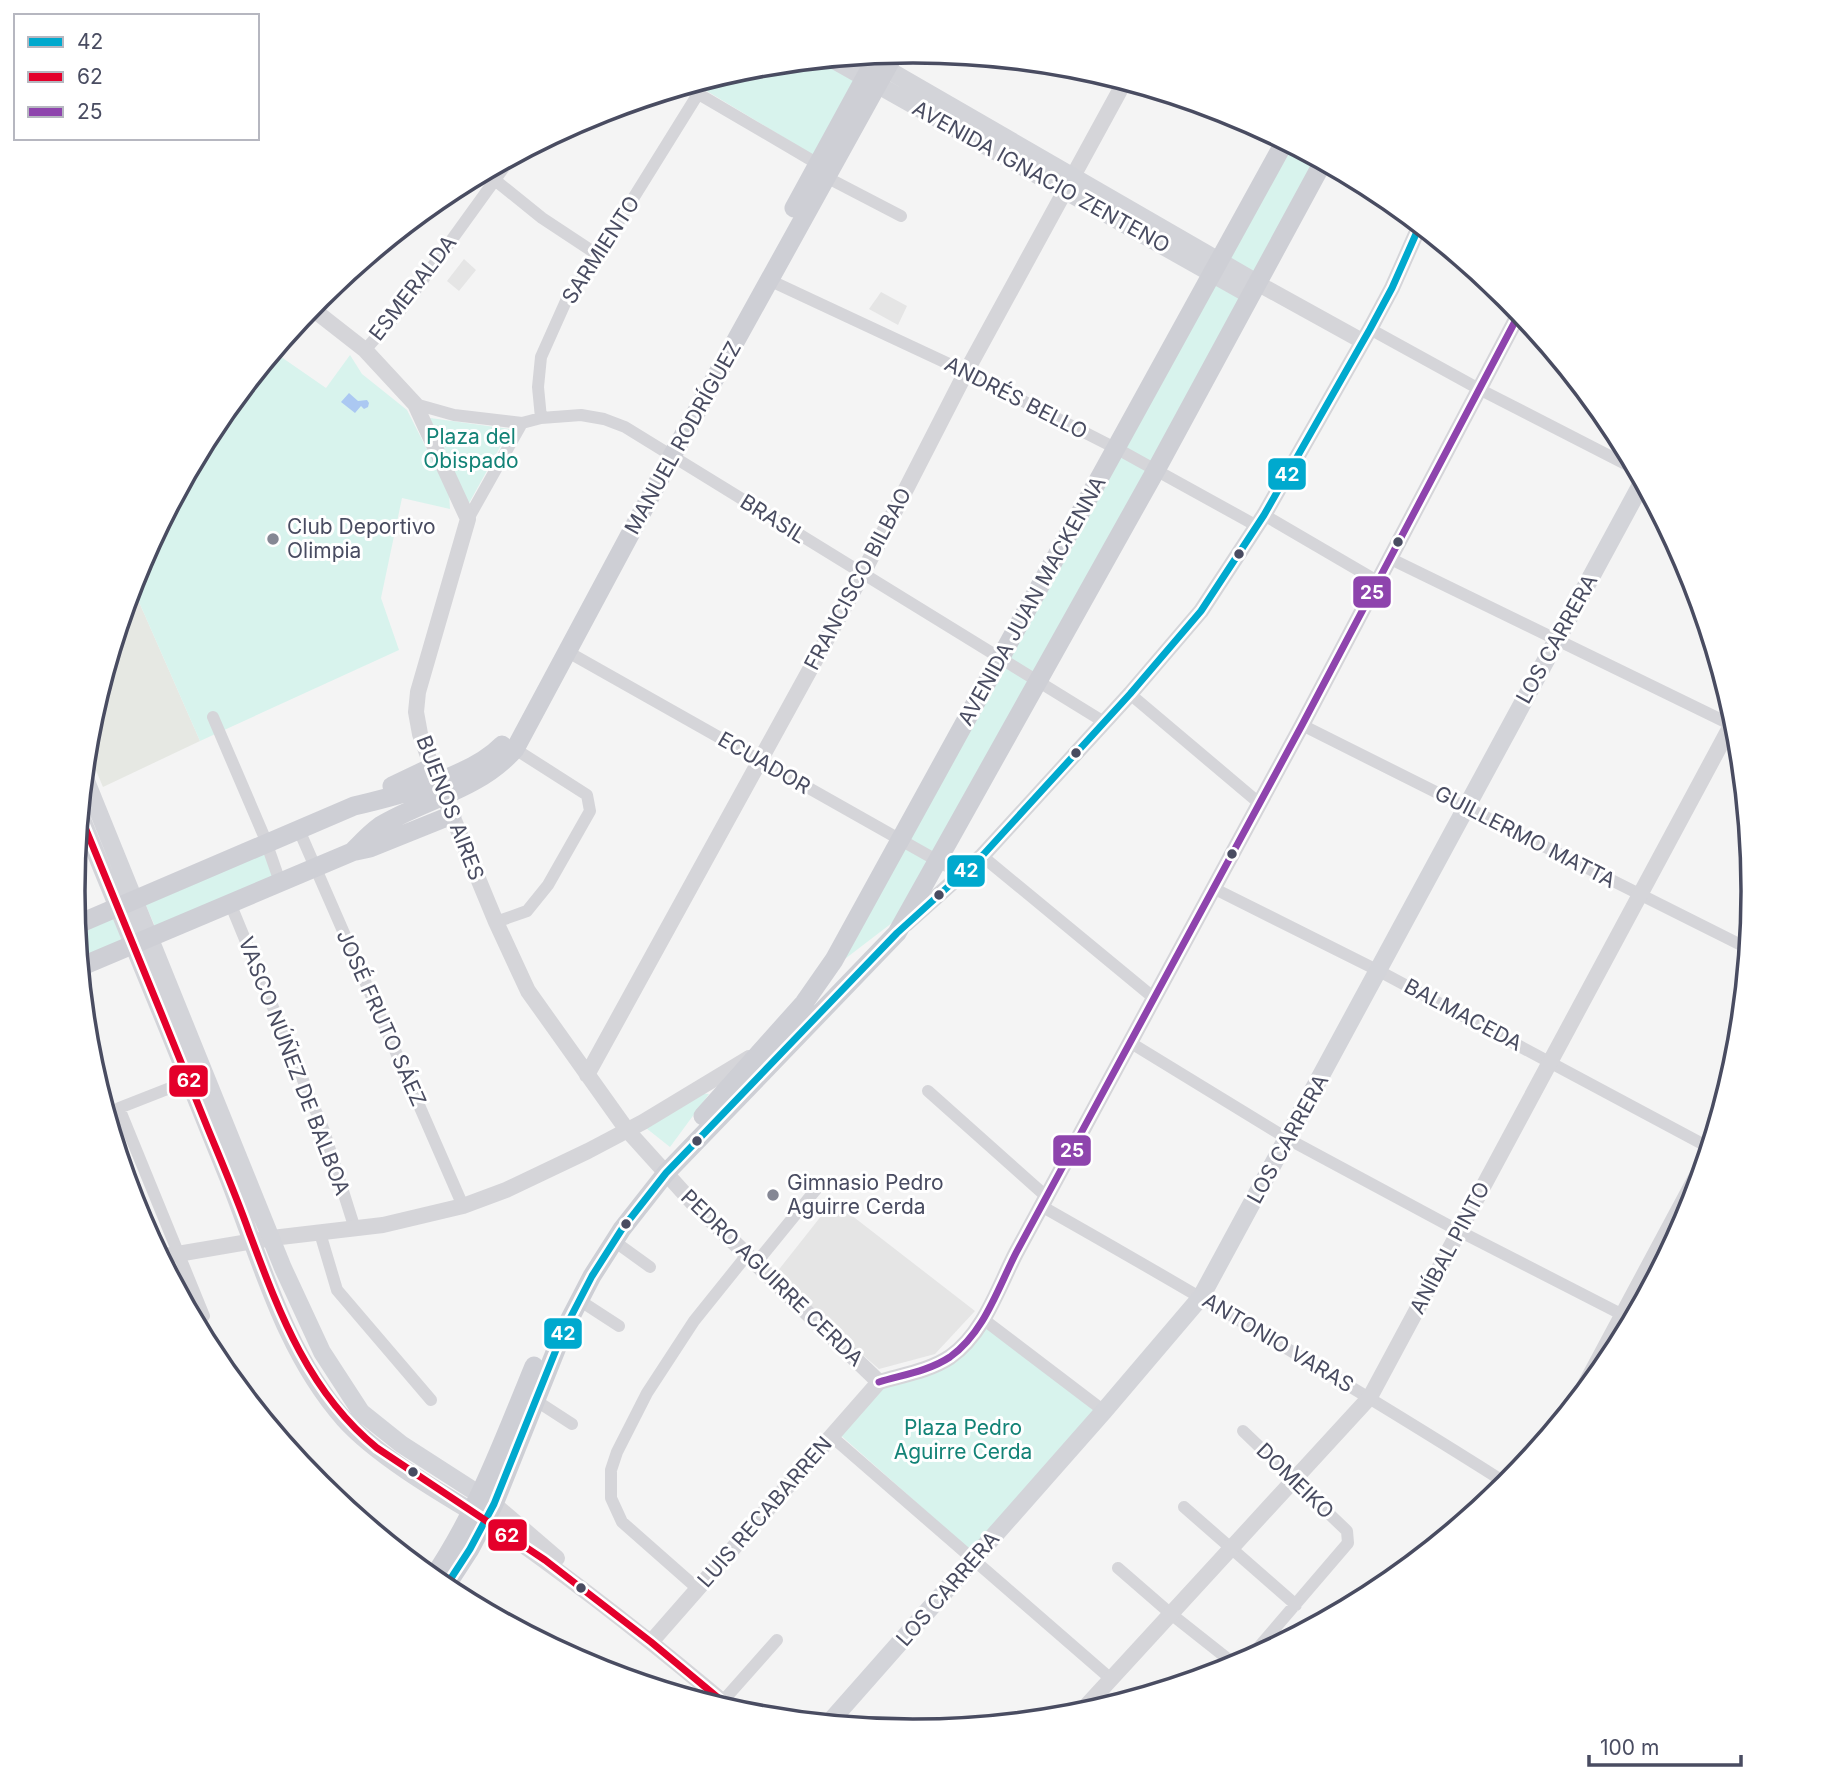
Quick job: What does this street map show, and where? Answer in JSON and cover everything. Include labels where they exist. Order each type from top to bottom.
[{"type":"main road","name":"MANUEL RODRÍGUEZ","points":[[441,790],[487,759],[511,732],[667,454],[877,65]]},
{"type":"main road","name":"AVENIDA IGNACIO ZENTENO","points":[[877,65],[1070,183],[1253,289]]},
{"type":"main road","name":"AVENIDA JUAN MACKENNA","points":[[660,1169],[804,1003],[834,960],[1281,148]]},
{"type":"main road","name":"MANUEL RODRÍGUEZ","points":[[441,790],[497,767],[515,749],[568,652],[667,454],[769,280],[822,170]]},
{"type":"main road","name":"AVENIDA JUAN MACKENNA","points":[[660,1169],[897,933],[1156,470],[1320,170]]},
{"type":"main road","name":"LOS CARRERA","points":[[835,1716],[1201,1297],[1638,490]]},
{"type":"main road","points":[[86,921],[354,806],[441,790]]},
{"type":"main road","points":[[89,963],[352,852],[370,848],[441,790]]},
{"type":"main road","points":[[91,796],[126,903],[197,1077],[272,1238],[312,1333],[361,1412],[483,1508]]},
{"type":"main road","points":[[88,830],[126,903]]},
{"type":"main road","points":[[197,1077],[275,1301],[314,1377],[343,1418],[370,1443],[403,1466],[483,1508]]},
{"type":"main road","points":[[449,1577],[535,1400],[579,1300],[660,1169]]},
{"type":"main road","points":[[439,1570],[483,1508],[540,1353],[556,1321],[609,1232],[660,1169]]},
{"type":"main road","points":[[295,1343],[305,1345],[312,1338],[312,1333]]},
{"type":"main road","points":[[343,1418],[351,1412],[361,1412]]},
{"type":"main road","points":[[403,1466],[414,1463],[420,1456]]},
{"type":"street","name":"FRANCISCO BILBAO","points":[[587,1075],[862,575],[966,372],[1121,89]]},
{"type":"street","points":[[695,92],[901,216]]},
{"type":"street","name":"SARMIENTO","points":[[541,418],[538,387],[541,357],[566,302],[698,94]]},
{"type":"street","points":[[493,178],[542,218],[598,255]]},
{"type":"street","name":"ESMERALDA","points":[[365,349],[404,306],[486,182]]},
{"type":"street","points":[[897,933],[982,856],[1130,694],[1201,611],[1260,521],[1392,288],[1416,233]]},
{"type":"street","name":"ANDRÉS BELLO","points":[[769,280],[966,372],[1377,581]]},
{"type":"street","points":[[1253,289],[1366,335],[1622,462]]},
{"type":"street","points":[[320,315],[365,349],[415,404],[468,519]]},
{"type":"street","points":[[878,1382],[924,1369],[950,1357],[984,1319],[1016,1253],[1391,559],[1515,322]]},
{"type":"street","name":"BRASIL","points":[[415,404],[454,415],[522,423],[541,418],[581,415],[604,419],[625,427],[1104,722]]},
{"type":"street","name":"BUENOS AIRES","points":[[522,423],[468,519],[418,692],[416,712],[420,734],[496,922],[528,991],[627,1130],[634,1145],[660,1169]]},
{"type":"street","points":[[1391,559],[1723,717]]},
{"type":"street","name":"ECUADOR","points":[[568,652],[961,874]]},
{"type":"street","points":[[1130,694],[1259,803]]},
{"type":"street","points":[[213,717],[281,882]]},
{"type":"street","name":"GUILLERMO MATTA","points":[[1302,725],[1740,945]]},
{"type":"street","name":"ANÍBAL PINTO","points":[[1091,1700],[1370,1397],[1727,737]]},
{"type":"street","points":[[496,922],[527,911],[548,885],[590,811],[587,795],[515,749]]},
{"type":"street","name":"JOSÉ FRUTO SÁEZ","points":[[299,830],[463,1206]]},
{"type":"street","points":[[982,856],[1154,998]]},
{"type":"street","name":"BALMACEDA","points":[[1213,888],[1379,971],[1702,1144]]},
{"type":"street","name":"VASCO NÚÑEZ DE BALBOA","points":[[230,903],[324,1131],[355,1229]]},
{"type":"street","points":[[1131,1043],[1288,1139],[1621,1314]]},
{"type":"street","name":"AVENIDA JUAN MACKENNA","points":[[169,1255],[410,1220],[463,1206],[527,1181],[627,1130],[762,1049]]},
{"type":"street","points":[[197,1077],[119,1108],[204,1316]]},
{"type":"street","name":"ANTONIO VARAS","points":[[928,1091],[1045,1203],[1370,1397],[1498,1478]]},
{"type":"street","name":"PEDRO AGUIRRE CERDA","points":[[660,1169],[878,1382]]},
{"type":"street","points":[[698,1589],[622,1522],[611,1498],[611,1470],[617,1452],[647,1393],[694,1321],[818,1187]]},
{"type":"street","points":[[1600,1355],[1680,1206]]},
{"type":"street","points":[[320,1233],[337,1290],[431,1400]]},
{"type":"street","points":[[614,1241],[650,1267]]},
{"type":"street","points":[[579,1300],[620,1326]]},
{"type":"street","points":[[984,1319],[1104,1411]]},
{"type":"street","name":"LUIS RECABARREN","points":[[651,1642],[878,1382]]},
{"type":"street","points":[[535,1400],[572,1424]]},
{"type":"street","name":"DOMEIKO","points":[[1243,1431],[1347,1531],[1348,1542],[1296,1605]]},
{"type":"street","points":[[831,1436],[1111,1679]]},
{"type":"street","points":[[1184,1507],[1296,1605],[1263,1643]]},
{"type":"street","points":[[483,1508],[716,1696]]},
{"type":"street","points":[[1118,1568],[1227,1659]]},
{"type":"street","points":[[733,1700],[776,1640]]},
{"type":"shaded area","points":[[464,259],[476,270],[459,291],[447,281]]},
{"type":"shaded area","points":[[881,292],[907,306],[898,325],[869,309]]},
{"type":"shaded area","points":[[138,600],[200,741],[103,787],[95,767],[101,730],[113,677]]},
{"type":"shaded area","points":[[833,1201],[975,1311],[935,1354],[879,1369],[773,1277]]},
{"type":"green space","points":[[832,68],[854,81],[813,155],[705,90],[752,79]]},
{"type":"green space","points":[[1285,151],[1317,168],[905,913],[837,965]]},
{"type":"green space","name":"Club Deportivo Olimpia","points":[[350,355],[362,374],[407,410],[449,493],[450,509],[402,498],[381,598],[399,650],[200,741],[138,600],[148,574],[196,477],[256,387],[281,357],[326,388]]},
{"type":"green space","name":"Plaza del Obispado","points":[[430,418],[510,429],[468,505]]},
{"type":"green space","points":[[265,851],[276,877],[156,929],[145,903]]},
{"type":"green space","points":[[113,912],[125,940],[88,956],[86,924]]},
{"type":"green space","points":[[697,1093],[709,1094],[670,1147],[646,1128]]},
{"type":"green space","name":"Plaza Pedro Aguirre Cerda","points":[[983,1325],[1094,1410],[971,1551],[837,1432],[880,1385],[925,1372]]},
{"type":"water","points":[[349,393],[358,401],[367,400],[368,407],[364,409],[361,406],[355,413],[341,402]]},
{"type":"transit line","name":"42","points":[[451,1578],[494,1504],[564,1330],[592,1276],[622,1229],[666,1173],[897,933],[982,856],[1130,694],[1201,611],[1264,515],[1370,329],[1416,233]]},
{"type":"transit line","name":"25","points":[[879,1382],[942,1362],[962,1347],[981,1323],[1515,322]]},
{"type":"transit line","name":"62","points":[[87,833],[284,1321],[298,1349],[332,1402],[377,1448],[545,1560],[716,1696]]},
{"type":"place","name":"Club Deportivo Olimpia","points":[[273,539]]},
{"type":"place","name":"Gimnasio Pedro Aguirre Cerda","points":[[773,1195]]}]
